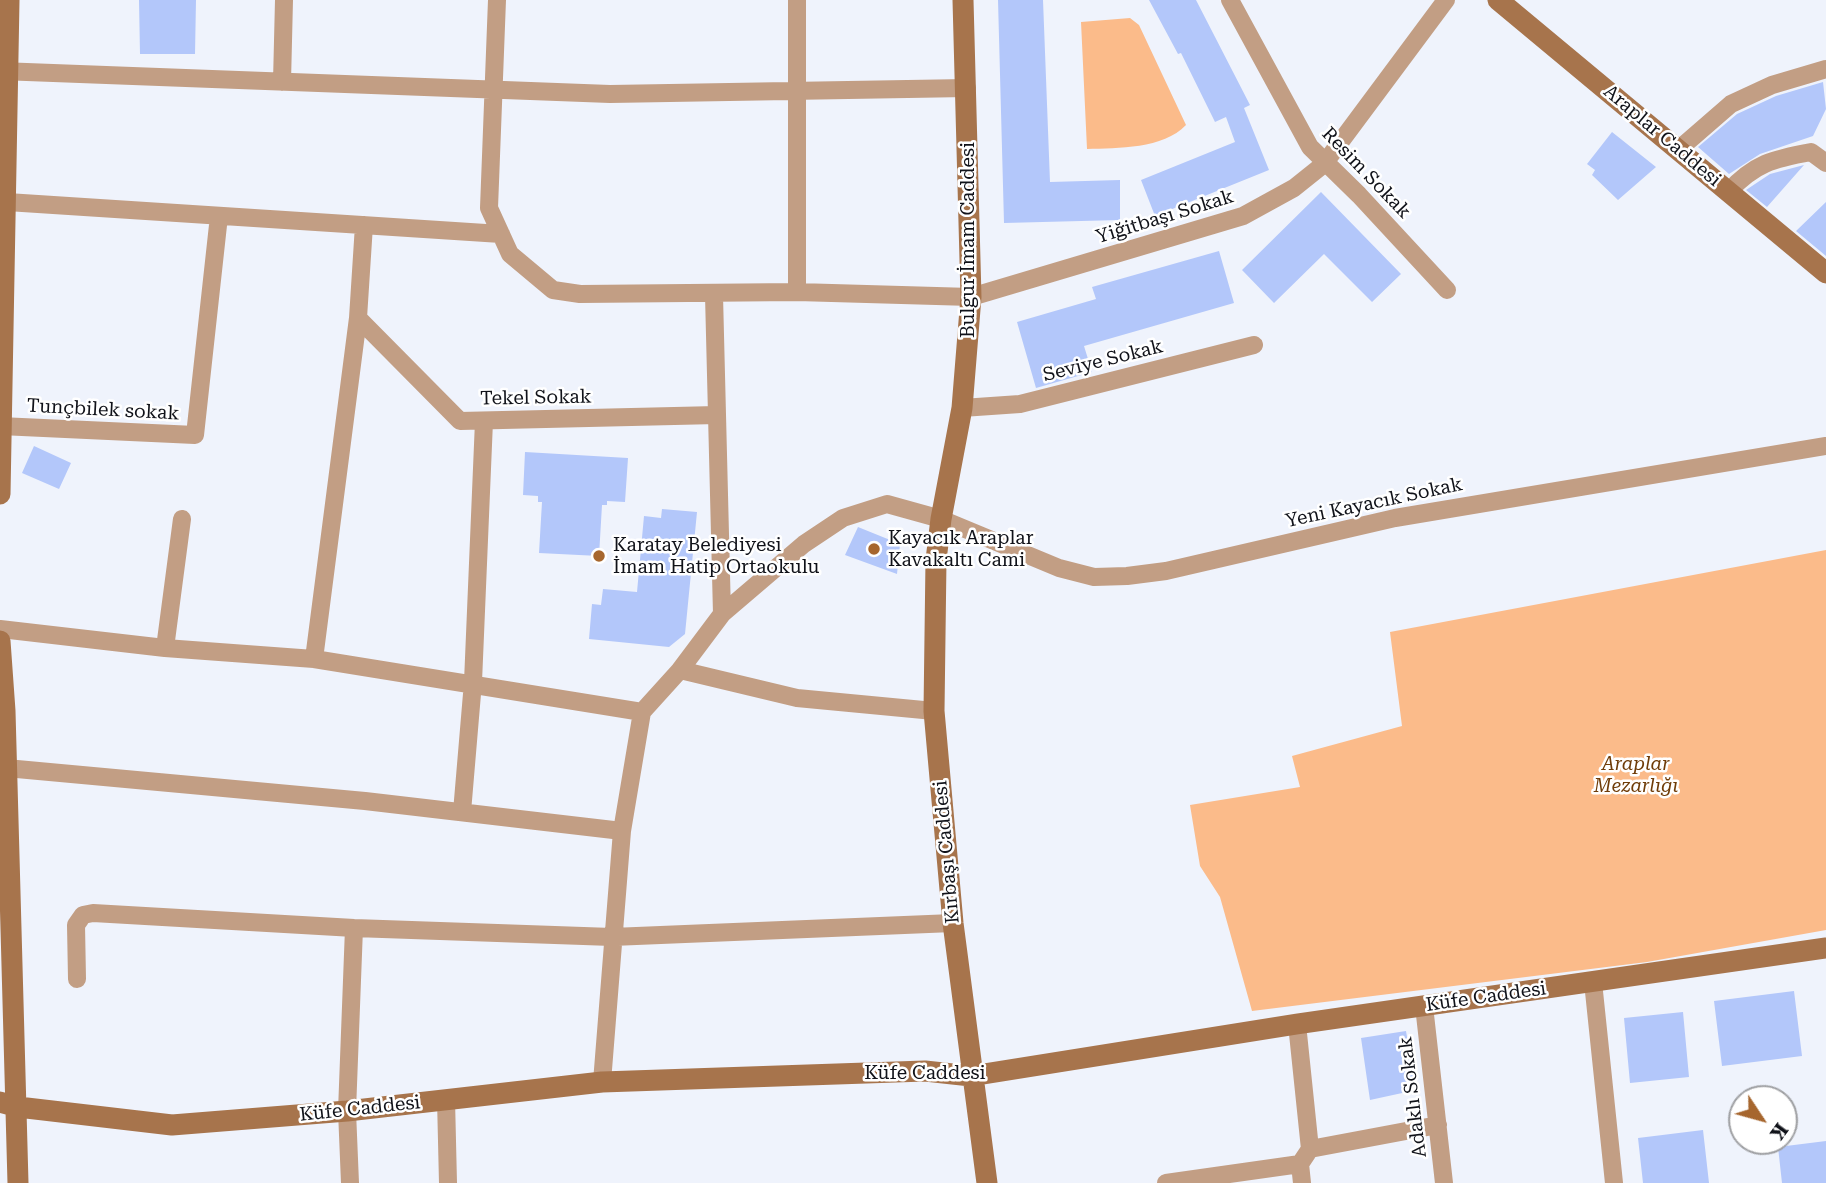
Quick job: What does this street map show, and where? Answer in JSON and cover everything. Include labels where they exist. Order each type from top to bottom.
[{"type":"street","points":[[0,494],[4,426],[1,345],[7,202],[5,72],[9,0]]},
{"type":"street","points":[[282,82],[284,0]]},
{"type":"street","name":"Yiğitbaşı Sokak","points":[[497,0],[489,208],[510,254],[553,290],[580,294],[714,295],[797,292],[971,297],[1243,216],[1294,188],[1324,164],[1446,0]]},
{"type":"street","points":[[797,0],[797,292]]},
{"type":"street","name":"Bulgur İmam Caddesi","points":[[940,519],[962,408],[971,297],[963,0]]},
{"type":"street","name":"Resim Sokak","points":[[1230,0],[1299,131],[1324,164],[1359,195],[1447,290]]},
{"type":"street","name":"Araplar Caddesi","points":[[1498,0],[1826,273]]},
{"type":"street","points":[[1678,150],[1731,104],[1772,85],[1826,69]]},
{"type":"street","points":[[5,72],[610,94],[967,88]]},
{"type":"street","points":[[1728,192],[1744,174],[1770,159],[1811,152],[1826,163]]},
{"type":"street","points":[[7,202],[501,234]]},
{"type":"street","name":"Tunçbilek sokak","points":[[4,426],[195,435],[219,216]]},
{"type":"street","points":[[314,659],[358,318],[364,225]]},
{"type":"street","points":[[714,295],[722,614]]},
{"type":"street","name":"Tekel Sokak","points":[[358,318],[460,421],[717,415]]},
{"type":"street","name":"Seviye Sokak","points":[[962,408],[1020,404],[1254,345]]},
{"type":"street","points":[[462,812],[472,682],[484,421]]},
{"type":"street","name":"Yeni Kayacık Sokak","points":[[642,712],[680,670],[722,614],[804,544],[843,517],[887,504],[940,519],[1059,568],[1094,577],[1127,576],[1166,571],[1395,518],[1826,446]]},
{"type":"street","points":[[165,648],[182,519]]},
{"type":"street","name":"Kırbaşı Caddesi","points":[[940,519],[933,600],[934,711],[953,923],[986,1183]]},
{"type":"street","points":[[0,629],[165,648],[314,659],[472,682],[642,712],[622,831],[602,1082]]},
{"type":"street","points":[[0,641],[6,768],[3,831],[9,1104],[18,1183]]},
{"type":"street","points":[[680,670],[797,698],[934,711]]},
{"type":"street","points":[[6,768],[462,812],[622,831]]},
{"type":"street","points":[[77,979],[76,925],[83,915],[612,937],[953,923]]},
{"type":"street","points":[[350,1183],[347,1111],[354,928]]},
{"type":"street","name":"Küfe Caddesi","points":[[9,1104],[172,1125],[347,1111],[602,1082],[925,1071],[971,1076],[1297,1024],[1826,947]]},
{"type":"street","points":[[1593,982],[1614,1183]]},
{"type":"street","name":"Adaklı Sokak","points":[[1424,1006],[1444,1183]]},
{"type":"street","points":[[1297,1024],[1305,1157],[1302,1183]]},
{"type":"street","points":[[446,1099],[448,1183]]},
{"type":"street","points":[[1166,1183],[1305,1157],[1438,1125]]},
{"type":"green space","points":[[1130,18],[1139,25],[1186,125],[1165,139],[1153,143],[1087,149],[1081,22]]},
{"type":"green space","name":"Araplar Mezarlığı","points":[[1826,550],[1826,930],[1647,962],[1252,1011],[1220,897],[1200,866],[1190,805],[1300,787],[1292,756],[1402,726],[1390,632]]},
{"type":"building","points":[[139,0],[196,0],[195,54],[140,54]]},
{"type":"building","points":[[998,0],[1043,0],[1050,182],[1120,180],[1120,220],[1004,223]]},
{"type":"building","points":[[1149,0],[1196,0],[1250,105],[1244,108],[1269,170],[1155,216],[1141,180],[1235,142],[1226,117],[1215,122],[1181,53],[1178,54]]},
{"type":"building","points":[[1823,82],[1826,109],[1813,136],[1760,154],[1729,174],[1698,147],[1737,114],[1776,96]]},
{"type":"building","points":[[1612,132],[1656,167],[1618,200],[1592,175],[1595,170],[1587,164]]},
{"type":"building","points":[[1804,165],[1767,207],[1746,190],[1770,174]]},
{"type":"building","points":[[1321,192],[1401,274],[1372,302],[1324,254],[1274,303],[1242,270]]},
{"type":"building","points":[[1826,202],[1826,256],[1796,231]]},
{"type":"building","points":[[1219,251],[1234,303],[1084,346],[1092,372],[1036,388],[1017,322],[1096,299],[1092,287]]},
{"type":"building","points":[[34,446],[71,463],[59,489],[22,473]]},
{"type":"building","points":[[525,452],[628,458],[625,502],[607,501],[607,505],[602,505],[599,556],[539,553],[542,502],[538,502],[538,496],[523,495]]},
{"type":"building","points":[[662,509],[697,512],[685,634],[669,647],[589,639],[592,604],[601,605],[603,589],[637,592],[644,516],[661,518]]},
{"type":"building","name":"Kayacık Araplar Kavakaltı Cami","points":[[858,527],[900,544],[897,574],[845,555]]},
{"type":"building","points":[[1794,991],[1802,1056],[1722,1066],[1714,1001]]},
{"type":"building","points":[[1683,1012],[1689,1077],[1630,1083],[1624,1018]]},
{"type":"building","points":[[1406,1031],[1416,1090],[1370,1100],[1361,1038]]},
{"type":"building","points":[[1703,1130],[1709,1183],[1643,1183],[1638,1138]]},
{"type":"building","points":[[1826,1141],[1826,1183],[1782,1183],[1779,1155],[1798,1155],[1798,1144]]},
{"type":"place","name":"Kayacık Araplar Kavakaltı Cami","points":[[874,549]]},
{"type":"place","name":"Karatay Belediyesi İmam Hatip Ortaokulu","points":[[599,556]]}]
